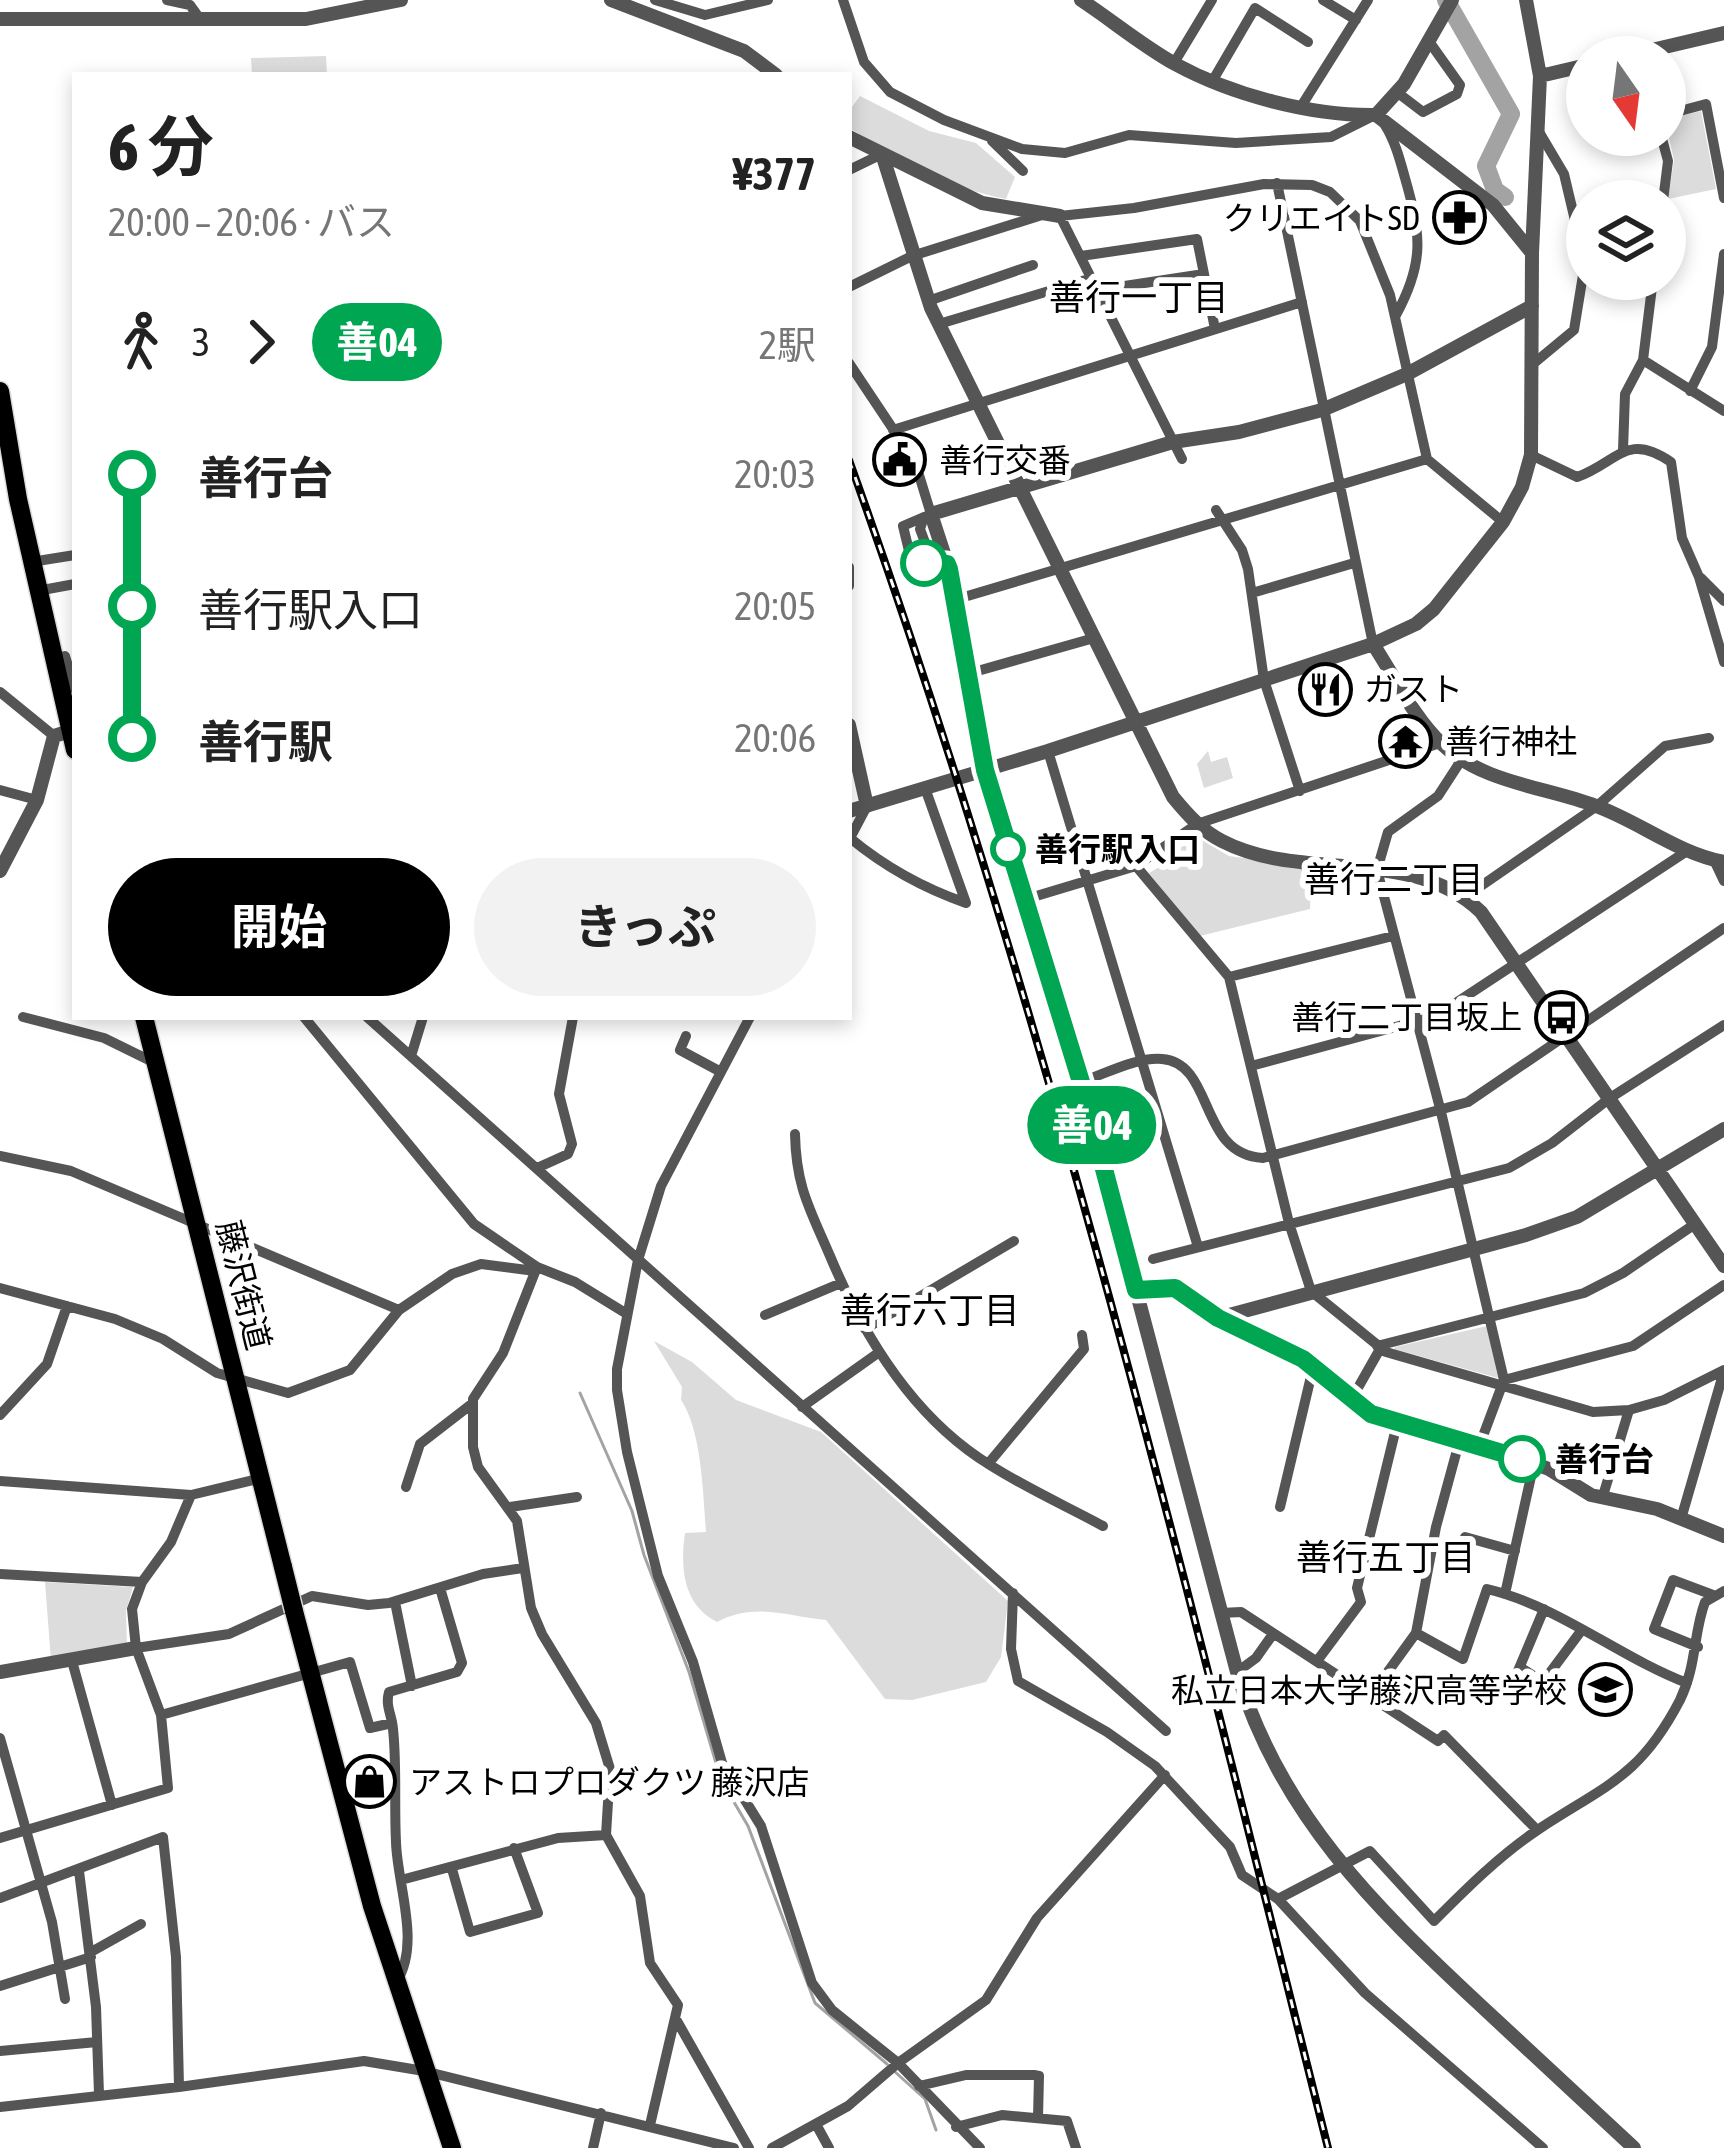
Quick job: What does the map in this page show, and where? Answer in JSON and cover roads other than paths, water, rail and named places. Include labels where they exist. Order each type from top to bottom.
[{"type":"highway","points":[[0,391],[38,591],[64,654],[66,739]]},
{"type":"highway","name":"藤沢街道","points":[[145,1020],[311,1672]]},
{"type":"highway","points":[[311,1672],[395,1984],[452,2148]]},
{"type":"street","points":[[167,0],[190,5],[200,19]]},
{"type":"street","points":[[0,19],[318,18],[401,0]]},
{"type":"street","points":[[611,0],[744,51],[771,72]]},
{"type":"street","points":[[655,0],[705,15],[768,0]]},
{"type":"street","points":[[843,0],[874,79],[911,104],[990,138],[1046,153],[1065,153],[1129,135],[1236,143],[1331,137],[1378,117],[1398,93],[1449,4]]},
{"type":"street","points":[[1081,0],[1101,6],[1124,33],[1213,80],[1350,116],[1378,117],[1493,205],[1532,254]]},
{"type":"street","points":[[1174,63],[1212,0]]},
{"type":"street","points":[[1323,0],[1356,20]]},
{"type":"street","points":[[1302,105],[1368,0]]},
{"type":"street","points":[[852,810],[1048,752],[1373,644],[1416,624],[1434,609],[1503,522],[1522,487],[1531,455],[1532,254],[1540,76],[1526,0]]},
{"type":"street","points":[[1213,80],[1255,8],[1308,42]]},
{"type":"street","points":[[1686,43],[1724,33]]},
{"type":"street","points":[[1398,93],[1423,112],[1457,94],[1460,85],[1428,40]]},
{"type":"street","points":[[1540,76],[1566,70]]},
{"type":"street","points":[[1686,109],[1706,104],[1724,198]]},
{"type":"street","points":[[1378,117],[1394,139],[1420,248],[1410,290],[1396,315]]},
{"type":"street","points":[[1533,364],[1574,330],[1583,275],[1582,238],[1564,174],[1538,130]]},
{"type":"street","points":[[990,138],[1023,171]]},
{"type":"street","points":[[852,139],[982,203],[1054,214],[1081,256],[1183,459]]},
{"type":"street","points":[[852,169],[882,154]]},
{"type":"street","points":[[882,154],[928,301],[1173,797],[1197,824],[1246,852],[1432,880],[1465,896],[1481,912],[1695,1225],[1722,1257]]},
{"type":"street","points":[[1277,183],[1336,484],[1373,644],[1441,743],[1462,759],[1488,773],[1597,806],[1687,851],[1719,861],[1724,881]]},
{"type":"street","points":[[852,285],[912,256],[1054,214],[1277,183],[1312,184],[1346,205],[1372,245],[1396,315],[1427,459],[1503,522]]},
{"type":"street","points":[[1081,256],[1197,239],[1215,329]]},
{"type":"street","points":[[1690,392],[1712,347],[1724,254]]},
{"type":"street","points":[[928,301],[1033,265]]},
{"type":"street","points":[[939,324],[1095,284],[1204,274]]},
{"type":"street","points":[[1623,450],[1625,394],[1643,359],[1650,300]]},
{"type":"street","points":[[893,430],[1302,302]]},
{"type":"street","points":[[940,564],[914,561],[903,533],[910,520],[1173,442],[1239,432],[1322,410],[1407,374],[1532,306]]},
{"type":"street","points":[[1643,359],[1724,411]]},
{"type":"street","points":[[852,368],[915,462],[940,564],[954,600],[985,770],[1081,1082],[1237,1672],[1268,1752],[1342,1868],[1374,1905],[1634,2148]]},
{"type":"street","points":[[1531,455],[1576,477],[1623,450],[1652,450],[1671,462],[1682,538],[1724,662]]},
{"type":"street","points":[[954,600],[1219,515],[1427,459]]},
{"type":"street","points":[[1219,515],[1242,550],[1264,680],[1300,791]]},
{"type":"street","points":[[31,562],[72,555]]},
{"type":"street","points":[[1252,592],[1354,563]]},
{"type":"street","points":[[1699,577],[1724,601]]},
{"type":"street","points":[[38,591],[72,585]]},
{"type":"street","points":[[967,674],[1094,638]]},
{"type":"street","points":[[0,692],[66,739],[37,800],[4,852],[0,871]]},
{"type":"street","points":[[852,738],[867,806],[852,835]]},
{"type":"street","points":[[1465,896],[1597,806],[1665,746],[1709,738]]},
{"type":"street","points":[[1023,900],[1136,866],[1197,824],[1441,743]]},
{"type":"street","points":[[1048,752],[1198,1247]]},
{"type":"street","points":[[1462,759],[1438,796],[1388,832],[1377,870],[1441,1112],[1503,1383],[1480,1444]]},
{"type":"street","points":[[852,841],[927,889],[966,903],[925,788]]},
{"type":"street","points":[[0,790],[37,800]]},
{"type":"street","points":[[1251,1066],[1436,1016],[1687,851]]},
{"type":"street","points":[[1136,866],[1229,977],[1289,1223],[1311,1292],[1378,1347],[1593,1412],[1629,1410],[1690,1389],[1724,1370]]},
{"type":"street","points":[[1081,1082],[1163,1059],[1192,1076],[1215,1128],[1237,1150],[1256,1158],[1273,1156],[1441,1112],[1490,1089],[1565,1033],[1724,928]]},
{"type":"street","points":[[1229,977],[1393,936]]},
{"type":"street","points":[[22,1017],[104,1038],[156,1063]]},
{"type":"street","points":[[306,1020],[466,1215],[536,1269]]},
{"type":"street","points":[[371,1020],[802,1407],[958,1540],[1166,1731]]},
{"type":"street","points":[[412,1056],[422,1020]]},
{"type":"street","points":[[537,1168],[568,1154],[572,1144],[559,1094],[572,1020]]},
{"type":"street","points":[[747,1020],[661,1186],[638,1260],[616,1390],[627,1452],[658,1576],[700,1682],[722,1763],[761,1826],[812,1983],[832,2009],[898,2063],[980,2148]]},
{"type":"street","points":[[1154,1258],[1489,1176],[1531,1157],[1610,1098],[1724,1024]]},
{"type":"street","points":[[686,1036],[680,1051],[721,1072]]},
{"type":"street","points":[[1218,1318],[1473,1250],[1577,1216],[1724,1129]]},
{"type":"street","points":[[795,1134],[796,1176],[841,1283],[878,1353],[917,1403],[988,1464],[1103,1526]]},
{"type":"street","points":[[0,1156],[71,1171],[399,1310]]},
{"type":"street","points":[[1351,1400],[1378,1347],[1561,1300],[1604,1284],[1695,1225]]},
{"type":"street","points":[[865,1329],[1014,1241]]},
{"type":"street","points":[[0,1288],[148,1333],[218,1373],[288,1393],[341,1376],[358,1363],[399,1310],[469,1267],[491,1264],[536,1269],[575,1282],[627,1314]]},
{"type":"street","points":[[406,1487],[420,1444],[473,1403],[503,1353],[536,1269]]},
{"type":"street","points":[[765,1315],[841,1283]]},
{"type":"street","points":[[1503,1383],[1633,1346],[1724,1285]]},
{"type":"street","points":[[1136,1290],[1175,1288],[1218,1318],[1289,1351],[1371,1414],[1480,1444],[1534,1463],[1602,1499],[1681,1519],[1724,1536]]},
{"type":"street","points":[[0,1415],[47,1364],[67,1306]]},
{"type":"street","points":[[988,1464],[1084,1349],[1082,1335]]},
{"type":"street","points":[[802,1407],[878,1353]]},
{"type":"street","points":[[1280,1507],[1313,1368]]},
{"type":"street","points":[[1681,1519],[1724,1370]]},
{"type":"street","points":[[473,1403],[478,1467],[510,1507],[522,1540],[531,1608],[596,1723],[610,1769],[606,1835],[640,1896],[646,1949],[678,2006],[650,2125]]},
{"type":"street","points":[[1602,1499],[1629,1410]]},
{"type":"street","points":[[1317,1661],[1361,1602],[1358,1588],[1397,1424]]},
{"type":"street","points":[[1371,1695],[1416,1633],[1436,1527],[1460,1439]]},
{"type":"street","points":[[1505,1594],[1534,1463]]},
{"type":"street","points":[[0,1480],[191,1495],[262,1478]]},
{"type":"street","points":[[0,1838],[168,1788],[161,1715],[136,1648],[132,1609],[142,1582],[171,1542],[191,1495]]},
{"type":"street","points":[[510,1507],[578,1497]]},
{"type":"street","points":[[1465,1537],[1516,1551]]},
{"type":"street","points":[[0,1672],[229,1634],[312,1596],[368,1605],[394,1602],[484,1574],[523,1568]]},
{"type":"street","points":[[0,1574],[142,1582]]},
{"type":"street","points":[[1277,1899],[1370,1851],[1435,1921],[1488,1867],[1633,1768],[1667,1723],[1687,1683],[1698,1647],[1702,1610],[1719,1593],[1673,1580],[1654,1629],[1698,1647]]},
{"type":"street","points":[[395,1984],[404,1971],[406,1946],[396,1848],[392,1723],[386,1701],[389,1692],[457,1672],[462,1663],[440,1588]]},
{"type":"street","points":[[1416,1633],[1463,1659],[1487,1589],[1544,1609],[1642,1665],[1687,1683]]},
{"type":"street","points":[[1012,1593],[1011,1659],[1018,1681],[1107,1732],[1165,1775],[1230,1846],[1242,1875],[1277,1899],[1366,1993],[1543,2148]]},
{"type":"street","points":[[394,1602],[412,1686]]},
{"type":"street","points":[[1544,1609],[1517,1672],[1543,1682],[1581,1630]]},
{"type":"street","points":[[1221,1613],[1241,1612],[1438,1741],[1444,1735],[1538,1830]]},
{"type":"street","points":[[1237,1672],[1256,1658],[1274,1634]]},
{"type":"street","points":[[72,1660],[112,1805]]},
{"type":"street","points":[[161,1715],[350,1662],[370,1728],[392,1723]]},
{"type":"street","points":[[0,1738],[5,1777],[43,1885],[64,1999]]},
{"type":"street","points":[[772,2148],[848,2106],[994,1991],[1037,1918],[1165,1775]]},
{"type":"street","points":[[400,1880],[558,1838],[606,1835]]},
{"type":"street","points":[[0,1898],[163,1837],[176,1957],[179,2087]]},
{"type":"street","points":[[452,1869],[470,1932],[538,1913],[514,1848]]},
{"type":"street","points":[[79,1871],[91,1954],[99,2094]]},
{"type":"street","points":[[0,1986],[91,1954],[141,1924]]},
{"type":"street","points":[[677,2021],[749,2148]]},
{"type":"street","points":[[0,2051],[97,2042]]},
{"type":"street","points":[[0,2107],[364,2061],[734,2148]]},
{"type":"street","points":[[919,2086],[966,2075],[1034,2074],[1039,2076],[1038,2118]]},
{"type":"street","points":[[593,2148],[601,2114]]},
{"type":"street","points":[[956,2127],[1002,2115],[1067,2121],[1076,2148]]},
{"type":"street","points":[[817,2126],[829,2148]]},
{"type":"waterway","points":[[1446,0],[1511,114],[1486,166],[1495,190],[1505,197]]},
{"type":"waterway","points":[[580,1393],[632,1511],[721,1780],[748,1826],[815,2003],[887,2064]]},
{"type":"waterway","points":[[894,2071],[925,2099],[936,2130]]},
{"type":"railway","points":[[852,469],[987,877],[1110,1298],[1328,2148]]},
{"type":"place","name":"クリエイトSD","points":[[1459,218]]},
{"type":"place","name":"善行交番","points":[[900,460]]},
{"type":"place","name":"ガスト","points":[[1325,689]]},
{"type":"place","name":"善行神社","points":[[1406,741]]},
{"type":"place","name":"善行駅入口","points":[[1008,849]]},
{"type":"place","name":"善行二丁目坂上","points":[[1561,1017]]},
{"type":"place","name":"善行台","points":[[1522,1459]]},
{"type":"place","name":"私立日本大学藤沢高等学校","points":[[1606,1690]]},
{"type":"place","name":"アストロプロダクツ 藤沢店","points":[[370,1782]]},
{"type":"district","name":"善行一丁目","points":[[1139,297]]},
{"type":"district","name":"善行二丁目","points":[[1394,879]]},
{"type":"district","name":"善行六丁目","points":[[930,1310]]},
{"type":"district","name":"善行五丁目","points":[[1386,1557]]}]
